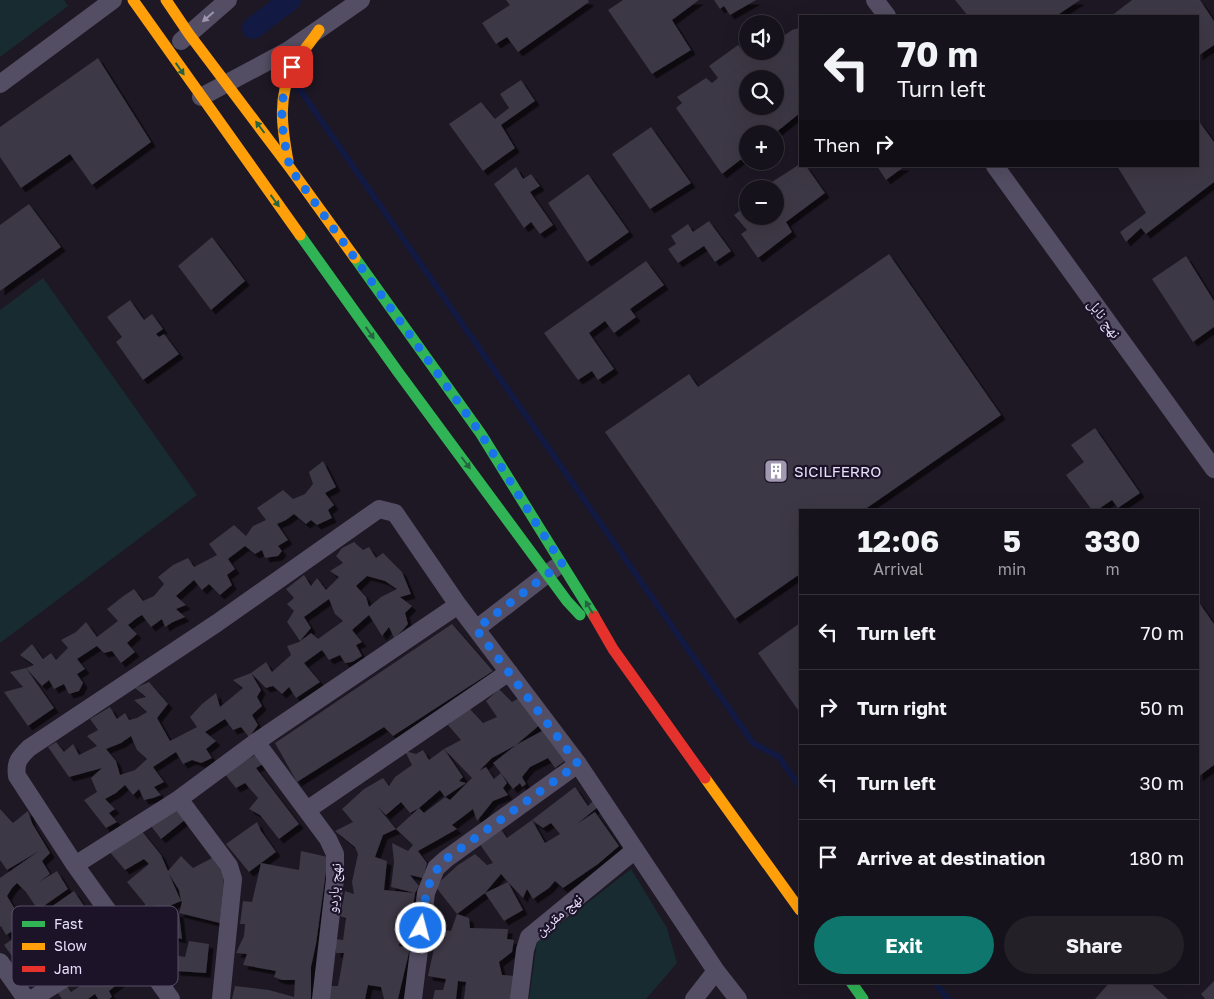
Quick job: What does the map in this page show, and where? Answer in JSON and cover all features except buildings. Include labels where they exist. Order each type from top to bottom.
[{"type":"street","points":[[0,84],[114,0]]},
{"type":"street","points":[[133,0],[398,372],[547,575],[567,601],[614,649]]},
{"type":"street","points":[[166,0],[189,34],[290,168],[481,434],[614,649],[799,909]]},
{"type":"street","points":[[168,51],[228,0]]},
{"type":"street","points":[[201,98],[289,50],[361,0]]},
{"type":"street","points":[[875,0],[886,15]]},
{"type":"street","points":[[290,168],[282,132],[282,104],[286,81],[292,67],[319,30]]},
{"type":"street","name":"نهج نابل","points":[[996,167],[1214,469]]},
{"type":"street","points":[[105,906],[75,865],[18,776],[16,766],[20,757],[29,748],[217,623],[379,509],[395,513],[458,605],[578,764],[716,971],[738,999]]},
{"type":"street","points":[[476,629],[562,563]]},
{"type":"street","points":[[75,865],[179,799],[256,742],[458,605]]},
{"type":"street","points":[[307,810],[509,672]]},
{"type":"street","name":"نهج باردو","points":[[256,742],[328,839],[335,854],[335,879],[321,999]]},
{"type":"street","points":[[412,999],[426,893],[436,868],[578,764]]},
{"type":"street","points":[[179,799],[229,866],[233,879],[221,999]]},
{"type":"street","name":"نهج مقرين","points":[[519,999],[525,950],[529,937],[635,850]]},
{"type":"street","points":[[0,962],[12,979]]},
{"type":"street","points":[[694,999],[716,971]]},
{"type":"street","points":[[853,984],[863,999]]},
{"type":"street","points":[[17,986],[26,999]]},
{"type":"street","points":[[32,999],[52,986]]},
{"type":"street","points":[[162,986],[171,999]]},
{"type":"shaded area","points":[[0,0],[64,0],[68,6],[0,57]]},
{"type":"shaded area","points":[[43,278],[197,495],[0,643],[0,310]]},
{"type":"shaded area","points":[[631,869],[667,928],[677,963],[646,999],[529,999],[537,942]]},
{"type":"waterway","points":[[253,28],[290,0]]},
{"type":"waterway","points":[[298,87],[753,743],[779,757],[799,786]]},
{"type":"waterway","points":[[936,984],[948,999]]},
{"type":"traffic: fast","points":[[300,235],[398,372],[567,601],[580,615]]},
{"type":"traffic: fast","points":[[355,258],[481,434],[594,616]]},
{"type":"traffic: fast","points":[[852,984],[863,999]]},
{"type":"traffic: slow","points":[[133,0],[300,235]]},
{"type":"traffic: slow","points":[[166,0],[189,34],[355,258]]},
{"type":"traffic: slow","points":[[288,161],[282,112],[285,88],[294,65],[319,30]]},
{"type":"traffic: slow","points":[[705,778],[799,909]]},
{"type":"traffic: jam","points":[[594,616],[613,649],[705,778]]},
{"type":"place","name":"SICILFERRO","points":[[776,471]]},
{"type":"route","points":[[292,67],[286,81],[282,104],[282,132],[290,168],[481,434],[562,563],[476,629],[578,764],[436,868],[426,893],[421,928]]}]
